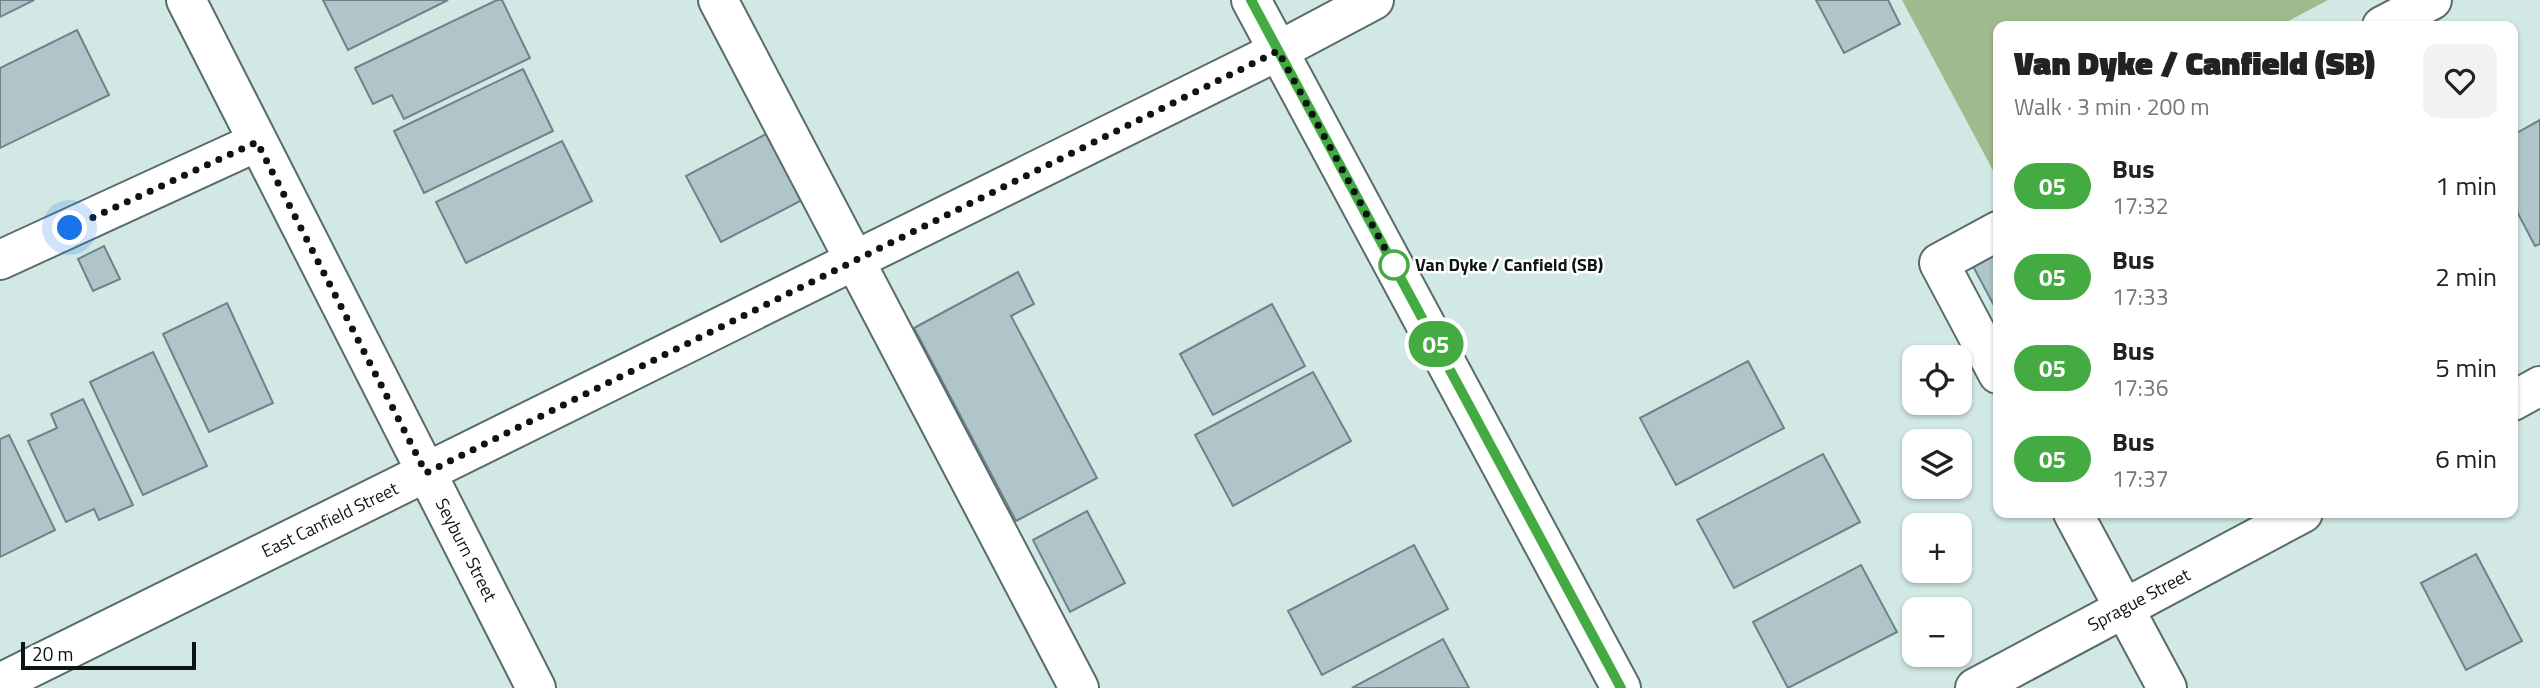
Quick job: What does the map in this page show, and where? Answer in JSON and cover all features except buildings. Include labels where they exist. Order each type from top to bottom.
[{"type":"street","name":"Seyburn Street","points":[[186,0],[536,688]]},
{"type":"street","points":[[718,0],[1079,688]]},
{"type":"street","points":[[1251,0],[1621,688]]},
{"type":"street","name":"East Canfield Street","points":[[0,683],[1278,51],[1374,0]]},
{"type":"street","points":[[2392,21],[2432,0]]},
{"type":"street","points":[[0,260],[257,142]]},
{"type":"street","points":[[1993,234],[1939,263],[1993,365]]},
{"type":"street","points":[[2518,398],[2540,386]]},
{"type":"street","points":[[2076,518],[2167,688]]},
{"type":"street","name":"Sprague Street","points":[[1975,688],[2295,518]]},
{"type":"green space","points":[[1902,0],[2328,0],[2288,21],[1993,21],[1993,170]]},
{"type":"bus line","name":"05","points":[[1251,0],[1621,688]]},
{"type":"place","name":"Van Dyke / Canfield (SB)","points":[[1394,265]]},
{"type":"route","points":[[70,228],[257,142],[426,473],[1278,51],[1394,265]]}]
